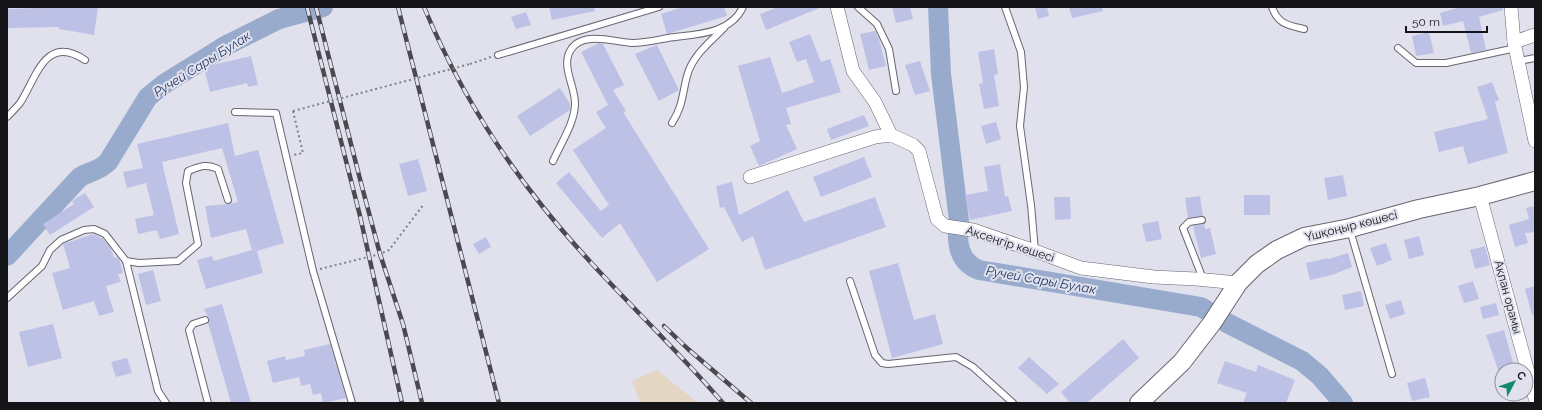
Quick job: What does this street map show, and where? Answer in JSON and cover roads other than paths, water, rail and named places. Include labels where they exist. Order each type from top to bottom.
[{"type":"main road","name":"Үшқоңыр көшесі","points":[[1139,403],[1182,362],[1212,323],[1238,283],[1257,264],[1277,250],[1304,237],[1350,228],[1419,209],[1480,196],[1535,181]]},
{"type":"street","points":[[750,177],[875,137],[891,135],[875,102],[853,71],[837,7]]},
{"type":"street","points":[[1511,7],[1515,45],[1535,141]]},
{"type":"street","points":[[1515,45],[1535,36]]},
{"type":"street","name":"Ақсеңгір көшесі","points":[[891,135],[913,145],[919,151],[937,218],[945,226],[973,230],[1081,268],[1154,277],[1203,279],[1238,283]]},
{"type":"street","name":"Ақпан орамы","points":[[1480,196],[1535,398]]},
{"type":"lane","points":[[498,55],[659,7]]},
{"type":"lane","points":[[672,123],[680,110],[687,76],[691,65],[701,51],[725,26],[737,17],[743,7]]},
{"type":"lane","points":[[858,7],[877,24],[888,49],[896,91]]},
{"type":"lane","points":[[1005,7],[1021,52],[1024,87],[1020,126],[1031,205],[1035,251]]},
{"type":"lane","points":[[1272,7],[1275,17],[1285,24],[1304,29]]},
{"type":"lane","points":[[553,161],[574,116],[575,102],[567,60],[570,51],[576,44],[584,40],[597,39],[634,43],[693,36],[725,26]]},
{"type":"lane","points":[[1398,48],[1416,63],[1446,63],[1515,45]]},
{"type":"lane","points":[[7,117],[19,104],[38,68],[48,58],[59,52],[68,52],[85,60]]},
{"type":"lane","points":[[1519,62],[1535,58]]},
{"type":"lane","points":[[235,112],[276,113],[313,271],[352,403]]},
{"type":"lane","points":[[126,261],[139,263],[178,261],[198,244],[186,183],[188,171],[203,165],[218,169],[228,200]]},
{"type":"lane","points":[[1202,220],[1188,222],[1183,228],[1203,279]]},
{"type":"lane","points":[[1350,228],[1392,374]]},
{"type":"lane","points":[[7,298],[42,266],[50,250],[61,240],[84,230],[94,229],[106,234],[126,261],[158,391],[166,403]]},
{"type":"lane","points":[[850,281],[875,355],[879,360],[888,364],[956,357],[973,367],[1013,403]]},
{"type":"lane","points":[[205,320],[193,324],[189,330],[208,403]]},
{"type":"waterway","name":"Ручей Сары Булак","points":[[7,256],[80,177],[98,169],[108,162],[148,97],[164,84],[225,46],[279,19],[323,7]]},
{"type":"waterway","name":"Ручей Сары Булак","points":[[938,7],[941,74],[959,221],[958,243],[967,262],[979,270],[1201,307],[1227,323],[1302,361],[1320,376],[1343,403]]},
{"type":"railway","points":[[307,7],[360,216],[402,403]]},
{"type":"railway","points":[[316,7],[380,254],[403,324],[422,403]]},
{"type":"railway","points":[[398,7],[499,403]]},
{"type":"railway","points":[[424,7],[448,60],[476,111],[525,184],[586,257],[723,403]]},
{"type":"railway","points":[[664,326],[688,349],[751,403]]}]
